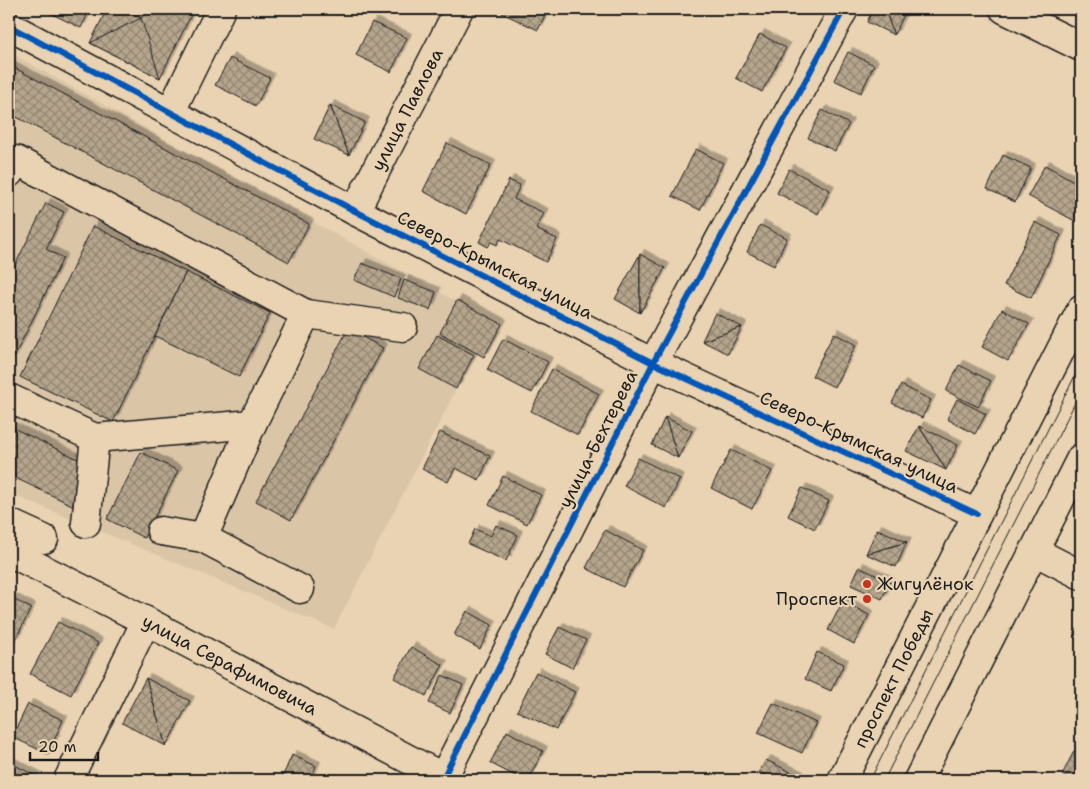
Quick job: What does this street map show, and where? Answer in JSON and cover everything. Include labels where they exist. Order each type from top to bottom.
[{"type":"street","points":[[171,111],[221,9]]},
{"type":"street","name":"улица Павлова","points":[[355,210],[459,9]]},
{"type":"street","name":"улица Бехтерева","points":[[445,779],[653,363],[844,9]]},
{"type":"street","points":[[1004,9],[1081,47]]},
{"type":"street","name":"Северо-Крымская улица","points":[[9,26],[355,210],[653,363],[977,514]]},
{"type":"street","points":[[11,163],[306,314],[403,327]]},
{"type":"street","name":"проспект Победы","points":[[842,780],[1081,310]]},
{"type":"street","points":[[203,538],[252,424],[306,314]]},
{"type":"street","points":[[9,398],[96,438],[252,424]]},
{"type":"street","points":[[86,523],[96,438]]},
{"type":"street","points":[[918,780],[1081,458]]},
{"type":"street","points":[[9,523],[44,540]]},
{"type":"street","points":[[161,531],[203,538],[300,589]]},
{"type":"street","points":[[1034,551],[1081,575]]},
{"type":"street","name":"улица Серафимовича","points":[[9,552],[146,621],[445,779]]},
{"type":"street","points":[[68,780],[146,621]]},
{"type":"shaded area","points":[[9,52],[491,321],[334,629],[9,493]]},
{"type":"building","points":[[47,9],[90,9],[81,28],[46,11]]},
{"type":"building","points":[[107,9],[123,9],[141,18],[146,9],[194,9],[160,78],[90,43]]},
{"type":"building","points":[[504,9],[548,9],[538,30],[502,13]]},
{"type":"building","points":[[873,9],[885,9],[894,35],[867,22]]},
{"type":"building","points":[[885,9],[907,9],[894,35]]},
{"type":"building","points":[[141,18],[160,78],[90,43]]},
{"type":"building","points":[[372,22],[407,38],[391,72],[356,55]]},
{"type":"building","points":[[760,34],[786,48],[762,92],[736,78]]},
{"type":"building","points":[[848,52],[874,65],[861,93],[834,80]]},
{"type":"building","points":[[230,58],[270,78],[256,106],[215,85]]},
{"type":"building","points":[[9,65],[309,224],[289,262],[9,113]]},
{"type":"building","points":[[330,105],[365,122],[349,155]]},
{"type":"building","points":[[330,105],[349,155],[314,139]]},
{"type":"building","points":[[822,110],[849,124],[835,151],[808,138]]},
{"type":"building","points":[[447,143],[491,165],[466,214],[423,191]]},
{"type":"building","points":[[696,149],[723,163],[700,210],[672,196]]},
{"type":"building","points":[[1003,155],[1031,168],[1015,202],[987,189]]},
{"type":"building","points":[[1045,165],[1081,185],[1081,213],[1077,222],[1028,196]]},
{"type":"building","points":[[789,169],[830,190],[818,214],[777,193]]},
{"type":"building","points":[[509,180],[520,185],[514,199],[544,213],[536,229],[557,239],[546,262],[500,239],[497,245],[491,242],[488,247],[479,242]]},
{"type":"building","points":[[46,203],[64,212],[46,249],[63,258],[12,361],[9,359],[9,277]]},
{"type":"building","points":[[1035,222],[1061,235],[1031,298],[1004,285]]},
{"type":"building","points":[[760,225],[787,238],[774,266],[747,252]]},
{"type":"building","points":[[93,226],[186,272],[113,422],[20,377]]},
{"type":"building","points":[[640,254],[640,313],[615,299]]},
{"type":"building","points":[[640,254],[665,268],[640,313]]},
{"type":"building","points":[[362,263],[401,279],[394,297],[354,280]]},
{"type":"building","points":[[186,272],[270,313],[239,377],[155,336]]},
{"type":"building","points":[[404,280],[436,292],[430,310],[398,298]]},
{"type":"building","points":[[457,300],[502,324],[484,357],[440,333]]},
{"type":"building","points":[[1002,309],[1029,324],[1008,361],[982,347]]},
{"type":"building","points":[[715,313],[742,327],[702,341]]},
{"type":"building","points":[[742,327],[728,354],[702,341]]},
{"type":"building","points":[[348,329],[383,348],[291,520],[256,501]]},
{"type":"building","points":[[834,333],[856,345],[834,387],[812,376]]},
{"type":"building","points":[[437,335],[474,355],[456,389],[419,369]]},
{"type":"building","points":[[503,339],[548,362],[532,393],[487,370]]},
{"type":"building","points":[[959,365],[991,381],[978,407],[946,391]]},
{"type":"building","points":[[552,369],[599,394],[578,435],[531,411]]},
{"type":"building","points":[[901,385],[931,400],[922,418],[892,403]]},
{"type":"building","points":[[957,399],[986,414],[975,434],[947,419]]},
{"type":"building","points":[[665,417],[692,431],[678,458]]},
{"type":"building","points":[[665,417],[678,458],[652,445]]},
{"type":"building","points":[[9,426],[92,466],[72,505],[9,475]]},
{"type":"building","points":[[919,426],[958,445],[946,470]]},
{"type":"building","points":[[919,426],[946,470],[906,451]]},
{"type":"building","points":[[440,432],[490,456],[479,480],[455,468],[448,482],[422,469]]},
{"type":"building","points":[[731,450],[772,471],[752,509],[711,488]]},
{"type":"building","points":[[141,452],[178,471],[144,538],[107,519]]},
{"type":"building","points":[[638,458],[680,479],[666,508],[624,486]]},
{"type":"building","points":[[503,476],[541,495],[527,524],[489,505]]},
{"type":"building","points":[[802,488],[829,501],[815,529],[788,516]]},
{"type":"building","points":[[496,525],[518,535],[506,561],[468,544],[475,529],[491,536]]},
{"type":"building","points":[[877,529],[907,542],[866,554]]},
{"type":"building","points":[[605,530],[643,550],[623,587],[586,568]]},
{"type":"building","points":[[907,542],[896,567],[866,554]]},
{"type":"building","points":[[859,567],[890,582],[882,599],[851,585]]},
{"type":"building","points":[[9,597],[31,608],[15,641],[9,638]]},
{"type":"building","points":[[843,601],[869,615],[854,644],[828,630]]},
{"type":"building","points":[[467,611],[492,625],[480,649],[454,635]]},
{"type":"building","points":[[58,622],[98,643],[71,695],[30,674]]},
{"type":"building","points":[[559,627],[586,640],[572,668],[545,654]]},
{"type":"building","points":[[411,647],[443,665],[426,696],[394,678]]},
{"type":"building","points":[[817,652],[844,664],[831,691],[805,679]]},
{"type":"building","points":[[536,672],[575,692],[556,730],[517,711]]},
{"type":"building","points":[[442,675],[463,685],[450,713],[429,703]]},
{"type":"building","points":[[146,678],[166,746],[122,723]]},
{"type":"building","points":[[146,678],[190,701],[166,746]]},
{"type":"building","points":[[773,703],[816,723],[802,753],[758,733]]},
{"type":"building","points":[[28,704],[63,720],[48,754],[12,737]]},
{"type":"building","points":[[507,731],[543,751],[528,780],[523,780],[490,763]]},
{"type":"building","points":[[1074,751],[1081,754],[1081,780],[1073,780],[1062,775]]},
{"type":"building","points":[[292,755],[316,766],[310,780],[281,780]]},
{"type":"building","points":[[766,760],[799,776],[797,780],[776,780],[759,772]]},
{"type":"building","points":[[9,762],[36,776],[34,780],[9,780]]},
{"type":"tram line","points":[[870,780],[1081,364]]},
{"type":"tram line","points":[[884,780],[1081,391]]},
{"type":"cycle path","points":[[442,780],[653,363],[844,9]]},
{"type":"cycle path","points":[[9,26],[355,211],[653,363],[977,514]]},
{"type":"place","name":"Жигулёнок","points":[[867,584]]},
{"type":"place","name":"Проспект","points":[[867,599]]}]
